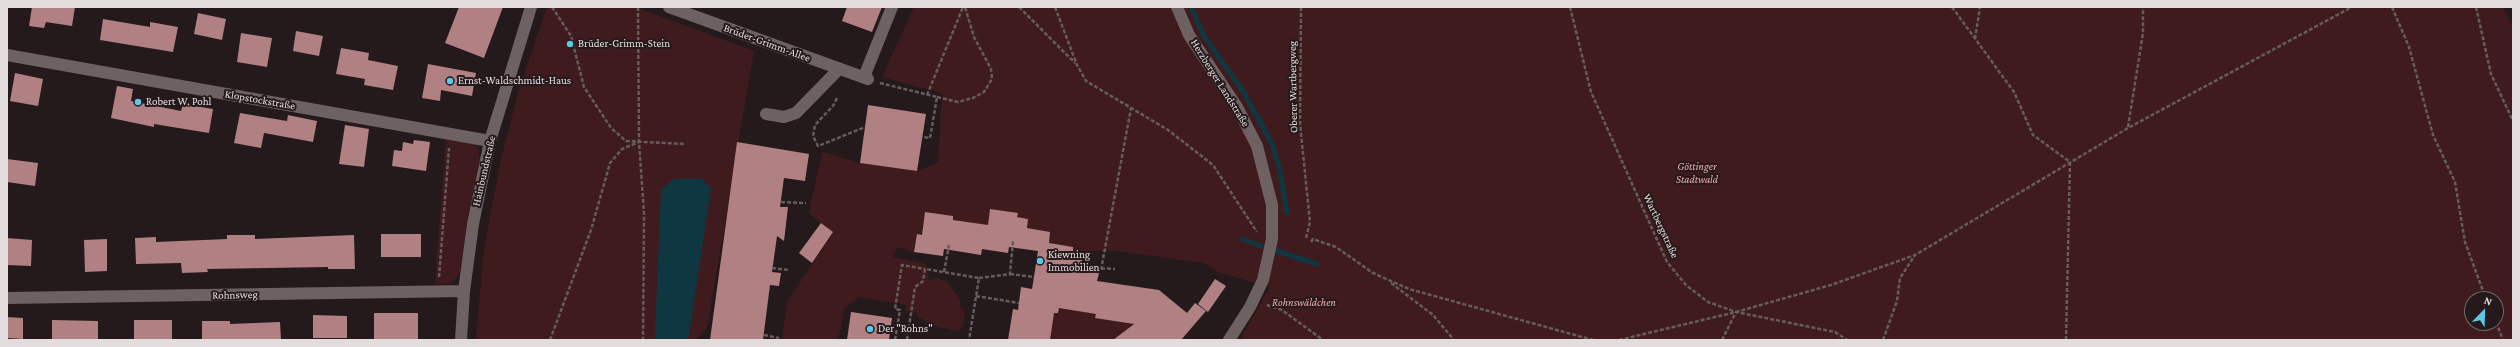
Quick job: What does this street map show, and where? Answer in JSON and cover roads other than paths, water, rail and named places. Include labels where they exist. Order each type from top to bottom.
[{"type":"street","name":"Hainbundstraße","points":[[461,340],[464,291],[473,224],[490,141],[531,7]]},
{"type":"street","name":"Brüder-Grimm-Allee","points":[[669,7],[866,78],[892,7]]},
{"type":"street","name":"Herzberger Landstraße","points":[[1177,7],[1189,35],[1237,107],[1257,146],[1265,171],[1272,205],[1272,239],[1263,280],[1254,300],[1229,340]]},
{"type":"street","name":"Klopstockstraße","points":[[7,55],[490,141]]},
{"type":"street","points":[[766,114],[784,117],[796,113],[839,69]]},
{"type":"street","name":"Rohnsweg","points":[[7,298],[464,291]]},
{"type":"water","points":[[674,179],[702,179],[711,189],[689,335],[685,340],[657,340],[655,333],[661,190]]},
{"type":"waterway","points":[[1191,7],[1204,36],[1244,93],[1271,142],[1279,166],[1287,213]]},
{"type":"waterway","points":[[1242,239],[1261,246]]},
{"type":"waterway","points":[[1277,251],[1317,264]]},
{"type":"place","name":"Brüder-Grimm-Stein","points":[[570,44]]},
{"type":"place","name":"Ernst-Waldschmidt-Haus","points":[[450,81]]},
{"type":"place","name":"Robert W. Pohl","points":[[138,102]]},
{"type":"place","name":"Kiewning Immobilien","points":[[1040,261]]},
{"type":"place","name":"Der \"Rohns\"","points":[[870,329]]},
{"type":"park label","name":"Göttinger Stadtwald","points":[[1697,173]]},
{"type":"park label","name":"Rohnswäldchen","points":[[1304,303]]}]
